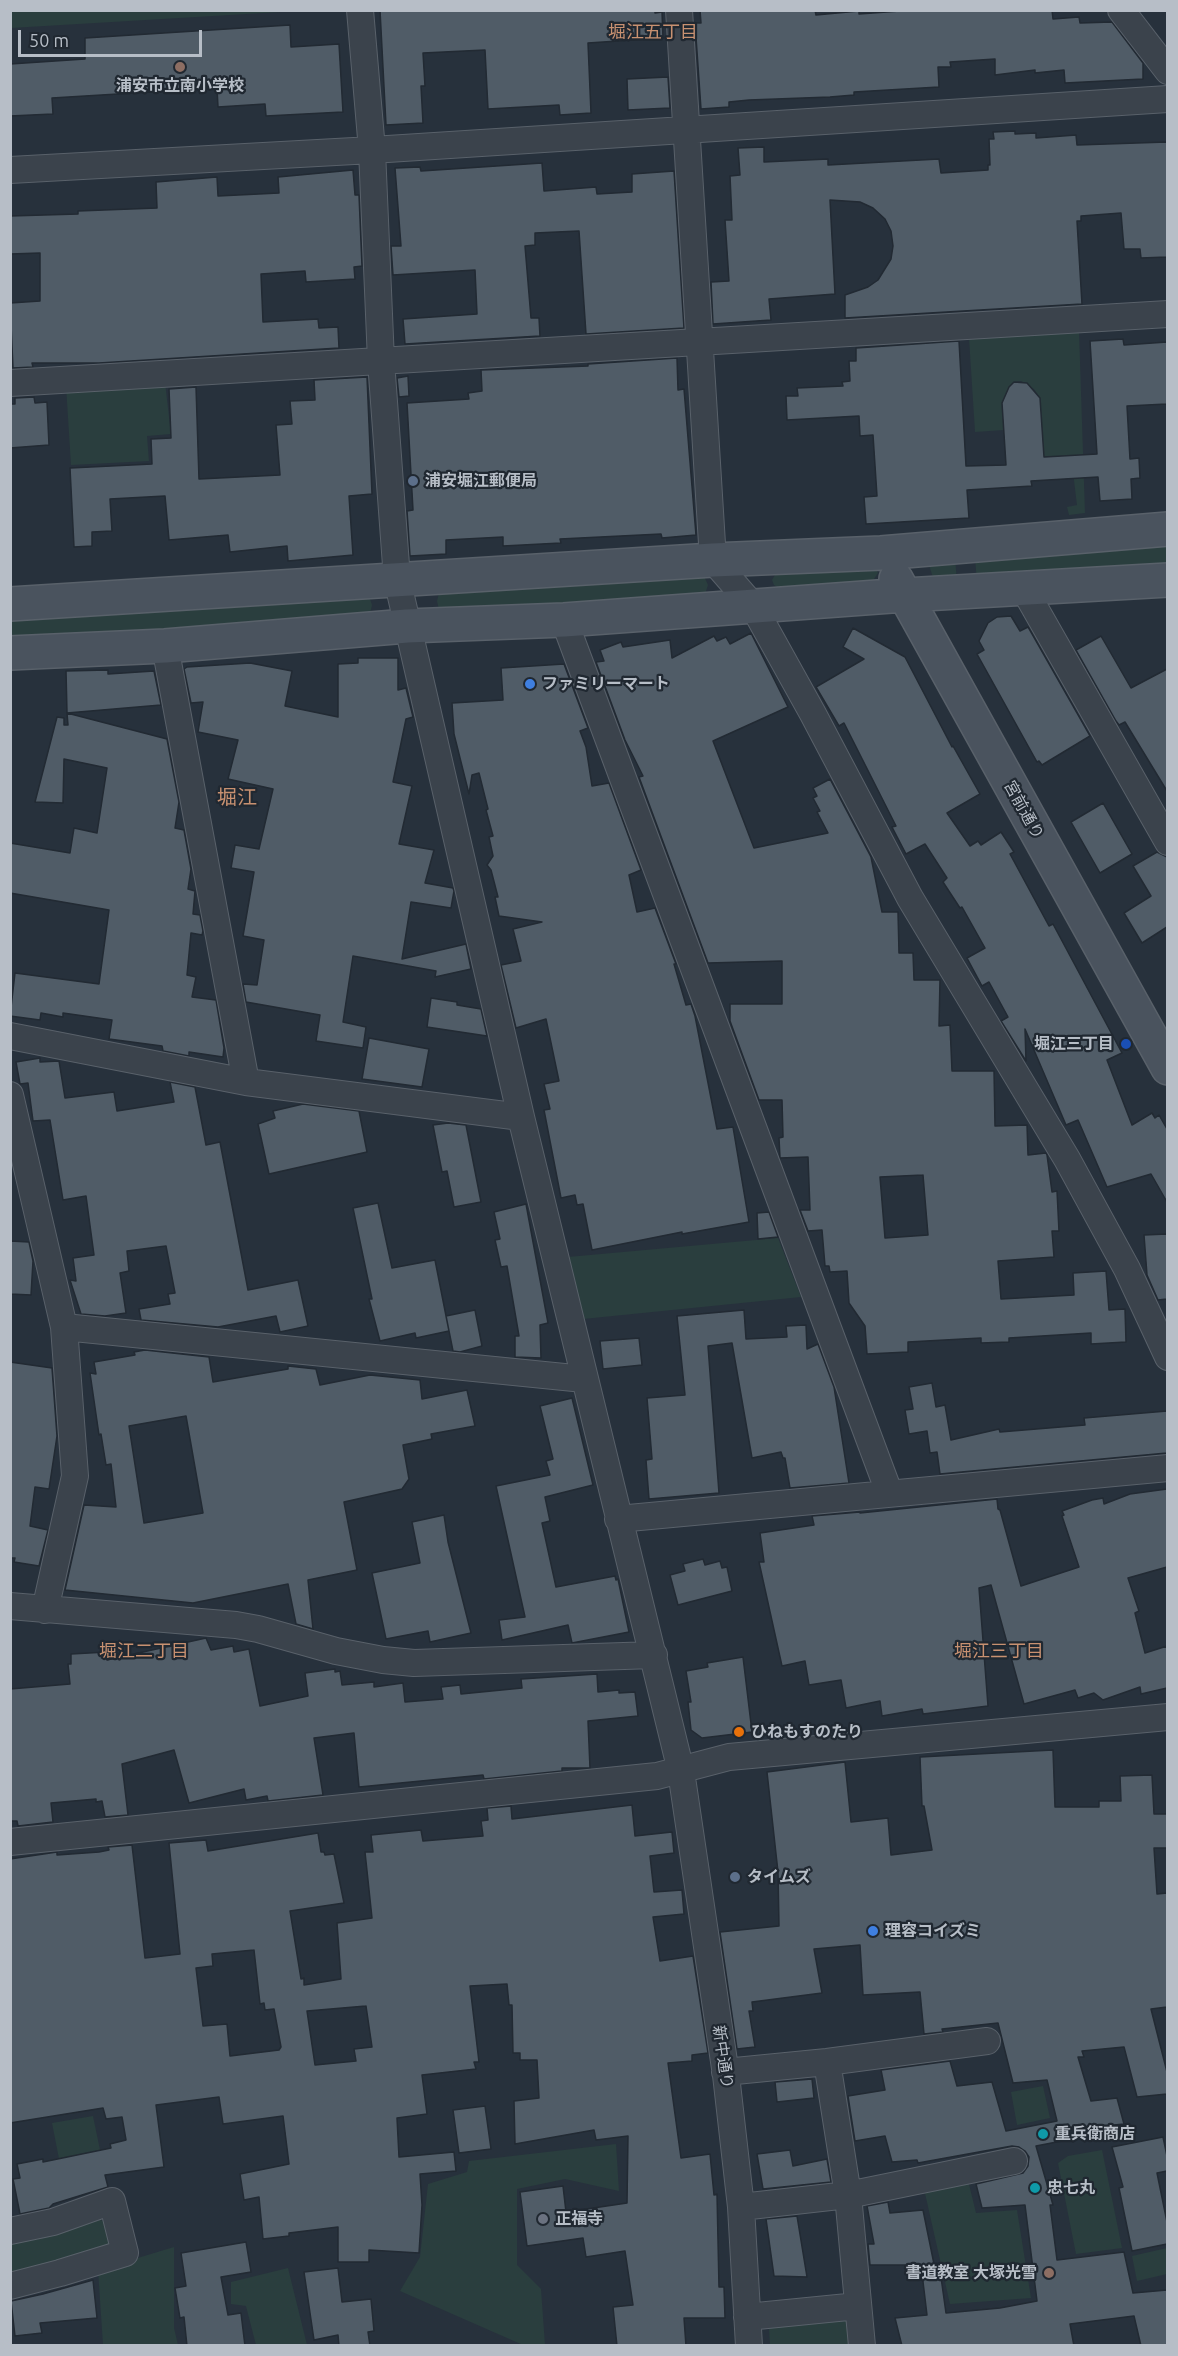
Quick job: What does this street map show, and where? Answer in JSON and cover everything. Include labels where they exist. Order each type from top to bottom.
[{"type":"street","name":"新中通り","points":[[360,10],[372,150],[381,361],[397,579],[521,1117],[681,1771],[725,2072],[741,2207],[749,2346]]},
{"type":"street","points":[[679,10],[713,560],[753,606],[910,898],[1083,1189],[1127,1269],[1167,1357]]},
{"type":"street","points":[[1121,10],[1167,71]]},
{"type":"street","points":[[10,170],[372,150],[1167,99]]},
{"type":"street","points":[[10,383],[1167,314]]},
{"type":"street","points":[[10,604],[713,560],[881,553],[1167,529]]},
{"type":"street","name":"宮前通り","points":[[881,553],[1167,1068]]},
{"type":"street","points":[[10,653],[165,646],[407,626],[564,620],[905,595],[1167,580]]},
{"type":"street","points":[[1024,589],[1167,842]]},
{"type":"street","points":[[564,620],[889,1492]]},
{"type":"street","points":[[165,646],[246,1082]]},
{"type":"street","points":[[10,1036],[246,1082],[521,1117]]},
{"type":"street","points":[[10,1095],[64,1327],[75,1476],[45,1610]]},
{"type":"street","points":[[64,1327],[584,1379]]},
{"type":"street","points":[[618,1519],[889,1492],[1167,1468]]},
{"type":"street","points":[[10,1606],[236,1625],[336,1651],[414,1663],[654,1655]]},
{"type":"street","points":[[10,1842],[634,1779],[681,1771],[729,1757],[1167,1717]]},
{"type":"street","points":[[725,2072],[827,2062],[987,2041]]},
{"type":"street","points":[[827,2062],[848,2195],[862,2346]]},
{"type":"street","points":[[741,2207],[848,2195],[1014,2161]]},
{"type":"street","points":[[10,2230],[52,2222],[112,2201],[125,2253],[10,2286]]},
{"type":"street","points":[[747,2316],[858,2306]]},
{"type":"green space","points":[[11,10],[297,10],[297,11],[11,28]]},
{"type":"green space","points":[[1079,331],[1085,513],[1069,515],[1067,507],[1077,505],[1071,456],[1043,457],[1040,398],[1034,389],[1021,381],[1014,382],[1009,387],[1002,403],[1004,430],[975,432],[969,338]]},
{"type":"green space","points":[[165,382],[171,434],[147,436],[149,461],[71,465],[66,386]]},
{"type":"green space","points":[[1167,541],[1167,568],[977,582],[975,558]]},
{"type":"green space","points":[[955,558],[957,581],[934,581],[929,565]]},
{"type":"green space","points":[[876,569],[878,573],[872,582],[779,588],[772,580],[780,573]]},
{"type":"green space","points":[[704,576],[708,585],[705,594],[697,599],[439,610],[437,601],[439,593]]},
{"type":"green space","points":[[369,596],[372,605],[370,614],[360,619],[11,639],[11,614]]},
{"type":"green space","points":[[778,1238],[801,1297],[583,1319],[568,1257]]},
{"type":"green space","points":[[1043,2086],[1050,2118],[1017,2125],[1011,2092]]},
{"type":"green space","points":[[93,2116],[100,2150],[80,2154],[60,2164],[52,2123]]},
{"type":"green space","points":[[616,2144],[619,2191],[565,2179],[517,2189],[517,2265],[541,2289],[545,2345],[523,2345],[400,2291],[420,2257],[428,2184],[467,2172],[469,2161]]},
{"type":"green space","points":[[1102,2150],[1122,2248],[1076,2254],[1058,2163],[1068,2156]]},
{"type":"green space","points":[[968,2180],[976,2213],[1017,2210],[1031,2298],[950,2304],[924,2189]]},
{"type":"green space","points":[[98,2219],[110,2224],[115,2242],[109,2250],[11,2278],[10,2239]]},
{"type":"green space","points":[[174,2247],[174,2328],[178,2345],[103,2345],[98,2270]]},
{"type":"green space","points":[[1167,2248],[1167,2274],[1137,2281],[1132,2256]]},
{"type":"green space","points":[[288,2268],[307,2345],[256,2345],[246,2306],[231,2304],[231,2282]]},
{"type":"green space","points":[[843,2315],[853,2325],[855,2345],[770,2345],[769,2329],[779,2320]]},
{"type":"building","points":[[380,10],[655,10],[655,13],[662,12],[663,38],[588,43],[591,113],[560,115],[559,105],[488,109],[485,50],[423,53],[425,86],[421,86],[423,123],[386,125]]},
{"type":"building","points":[[700,10],[815,10],[816,15],[859,11],[859,14],[914,10],[1052,10],[1053,19],[1079,17],[1080,23],[1112,22],[1143,63],[1143,79],[1065,83],[1064,70],[1035,73],[1035,70],[995,75],[995,59],[950,62],[951,67],[938,67],[939,87],[854,92],[854,95],[830,97],[749,100],[729,102],[729,107],[701,109],[695,23],[701,23]]},
{"type":"building","points":[[290,25],[291,47],[339,44],[343,112],[266,116],[265,104],[218,107],[217,88],[52,98],[53,114],[10,116],[10,64],[85,59],[85,38]]},
{"type":"building","points":[[668,77],[670,108],[628,110],[627,79]]},
{"type":"building","points":[[1015,131],[1015,134],[1036,133],[1036,138],[1076,135],[1077,145],[1167,142],[1167,257],[1141,258],[1140,249],[1124,249],[1121,213],[1081,216],[1081,221],[1077,221],[1082,304],[845,318],[845,295],[868,287],[878,280],[891,259],[893,246],[891,231],[885,219],[873,208],[860,202],[830,200],[835,294],[769,299],[771,320],[713,324],[711,282],[729,281],[725,220],[732,220],[730,176],[740,175],[738,148],[764,147],[764,162],[828,159],[828,165],[939,159],[941,173],[988,170],[988,165],[990,165],[989,139],[994,139],[993,132]]},
{"type":"building","points":[[542,163],[544,191],[596,187],[597,194],[632,192],[632,174],[674,171],[684,328],[586,334],[579,231],[535,233],[535,245],[525,246],[531,318],[539,318],[540,336],[405,344],[403,319],[477,314],[475,270],[393,275],[391,246],[401,246],[395,168],[420,167],[421,171]]},
{"type":"building","points":[[353,170],[355,195],[359,195],[362,266],[354,267],[355,279],[306,282],[305,271],[261,274],[263,322],[318,319],[319,328],[338,327],[339,348],[99,363],[32,363],[33,367],[13,368],[10,303],[40,301],[40,253],[10,254],[10,216],[157,208],[156,182],[217,177],[218,196],[279,193],[278,177]]},
{"type":"building","points":[[1123,339],[1124,345],[1167,342],[1167,404],[1127,406],[1130,459],[1139,458],[1140,478],[1131,479],[1132,499],[1100,501],[1098,477],[1031,481],[1032,486],[967,490],[969,518],[866,524],[864,497],[877,496],[873,435],[860,436],[859,416],[787,420],[786,396],[798,396],[797,388],[843,386],[842,382],[850,381],[849,361],[856,361],[856,348],[959,341],[966,466],[1006,465],[1002,403],[1009,387],[1014,382],[1027,383],[1040,398],[1044,457],[1097,454],[1090,341]]},
{"type":"building","points":[[677,358],[678,390],[684,389],[696,535],[662,538],[661,534],[560,539],[561,543],[503,546],[503,537],[446,540],[446,554],[410,556],[407,511],[413,510],[407,403],[469,399],[468,393],[482,391],[481,370],[588,366],[588,364]]},
{"type":"building","points":[[408,376],[409,396],[399,397],[397,378]]},
{"type":"building","points":[[367,377],[372,494],[349,496],[353,555],[288,561],[287,546],[230,552],[228,535],[169,540],[165,496],[110,499],[112,531],[92,532],[92,546],[74,547],[70,468],[152,464],[151,439],[171,438],[169,389],[196,387],[199,479],[280,475],[276,425],[292,424],[290,401],[315,400],[314,380]]},
{"type":"building","points":[[34,397],[35,403],[47,402],[49,445],[10,448],[10,404],[15,404],[15,398]]},
{"type":"building","points":[[1011,616],[1020,631],[1028,627],[1090,736],[1042,765],[1039,761],[1037,762],[977,654],[984,650],[979,641],[988,623],[997,617]]},
{"type":"building","points":[[853,628],[905,657],[952,747],[980,794],[947,813],[970,846],[978,841],[981,845],[1001,832],[1014,852],[1010,854],[1049,926],[1053,924],[1122,1053],[1107,1060],[1132,1125],[1152,1113],[1155,1118],[1159,1115],[1167,1129],[1167,1202],[1151,1174],[1107,1187],[1078,1120],[1066,1125],[1025,1029],[1026,1061],[1001,1021],[1008,1017],[989,982],[982,986],[967,958],[985,948],[962,907],[960,908],[943,882],[947,878],[925,844],[906,854],[892,827],[896,826],[844,723],[839,726],[816,687],[864,659],[843,647]]},
{"type":"building","points":[[751,633],[788,707],[713,741],[754,848],[828,833],[817,812],[820,811],[813,798],[817,796],[813,788],[830,779],[871,857],[882,912],[898,912],[899,953],[913,953],[914,980],[940,980],[939,1026],[950,1025],[952,1071],[994,1071],[995,1126],[1027,1125],[1028,1155],[1046,1153],[1047,1155],[1052,1192],[1057,1191],[1059,1231],[1052,1231],[1054,1257],[998,1261],[1001,1299],[1074,1295],[1073,1273],[1106,1271],[1109,1310],[1125,1309],[1126,1342],[1091,1344],[1091,1333],[1009,1338],[1009,1342],[981,1343],[981,1338],[908,1342],[908,1352],[867,1354],[865,1326],[849,1303],[847,1271],[830,1272],[829,1266],[825,1266],[822,1230],[808,1231],[800,1210],[810,1210],[808,1157],[780,1158],[779,1138],[783,1137],[782,1100],[759,1100],[730,1021],[730,1004],[782,1004],[782,961],[708,963],[639,777],[643,776],[625,740],[596,662],[604,661],[600,650],[621,642],[623,647],[670,640],[672,658],[714,636],[717,641],[726,637],[730,644]],"holes":[[[923,1175],[928,1235],[885,1238],[880,1177]]]},
{"type":"building","points":[[1101,636],[1131,688],[1167,669],[1167,791],[1125,722],[1119,725],[1116,721],[1076,650]]},
{"type":"building","points":[[358,658],[398,658],[398,690],[406,688],[413,717],[406,719],[393,782],[412,786],[399,844],[434,850],[425,883],[453,888],[454,891],[451,908],[411,902],[402,959],[466,944],[471,969],[435,977],[436,971],[353,956],[343,1022],[366,1027],[363,1048],[316,1041],[320,1015],[246,1002],[243,984],[257,985],[264,940],[243,936],[254,872],[231,868],[235,845],[259,849],[273,789],[228,779],[238,740],[198,732],[203,702],[191,703],[184,669],[250,663],[292,671],[285,706],[338,717],[338,664],[358,663]]},
{"type":"building","points":[[564,664],[588,728],[580,731],[586,747],[592,786],[609,783],[641,870],[629,875],[637,912],[655,908],[676,964],[674,964],[686,1005],[691,1004],[695,1016],[717,1129],[733,1127],[749,1222],[682,1234],[682,1232],[592,1250],[583,1204],[577,1205],[575,1195],[561,1198],[544,1110],[550,1109],[544,1084],[559,1081],[546,1019],[516,1028],[501,965],[521,961],[513,929],[542,922],[499,916],[495,897],[498,897],[491,870],[487,865],[493,856],[489,837],[493,836],[486,810],[488,809],[479,773],[472,775],[469,794],[454,734],[452,703],[503,700],[501,668]]},
{"type":"building","points":[[108,670],[108,674],[154,671],[161,705],[67,713],[66,671]]},
{"type":"building","points":[[67,713],[167,739],[179,802],[175,828],[184,830],[191,869],[188,889],[195,891],[193,914],[200,915],[203,931],[202,935],[191,933],[187,975],[196,977],[192,997],[216,1000],[224,1048],[223,1057],[189,1052],[189,1056],[163,1051],[162,1046],[109,1039],[112,1020],[63,1013],[63,1017],[41,1013],[40,1020],[10,1016],[15,973],[99,984],[109,910],[10,893],[10,843],[70,853],[74,828],[97,833],[107,768],[64,759],[63,803],[35,802],[57,717],[64,718],[64,725],[68,725]]},
{"type":"building","points":[[1103,803],[1132,854],[1100,873],[1071,822]]},
{"type":"building","points":[[1157,852],[1167,857],[1167,927],[1142,943],[1124,913],[1151,896],[1133,866]]},
{"type":"building","points":[[431,998],[481,1009],[487,1036],[427,1027]]},
{"type":"building","points":[[369,1038],[429,1049],[422,1087],[362,1079]]},
{"type":"building","points":[[40,1058],[40,1062],[59,1061],[65,1098],[114,1092],[117,1111],[174,1102],[170,1082],[195,1087],[206,1145],[220,1142],[248,1290],[298,1280],[308,1326],[280,1332],[276,1316],[218,1327],[141,1320],[139,1309],[170,1304],[168,1294],[175,1293],[166,1246],[127,1251],[129,1271],[120,1273],[126,1313],[105,1316],[81,1314],[70,1280],[76,1281],[73,1258],[94,1255],[86,1196],[63,1200],[50,1120],[33,1121],[28,1083],[20,1084],[16,1062]]},
{"type":"building","points":[[303,1104],[359,1111],[367,1152],[269,1174],[258,1124],[275,1118],[273,1111]]},
{"type":"building","points":[[448,1123],[466,1125],[481,1202],[454,1207],[447,1171],[442,1172],[433,1125]]},
{"type":"building","points":[[378,1203],[392,1268],[435,1260],[449,1331],[416,1338],[415,1333],[380,1341],[369,1299],[372,1299],[353,1208]]},
{"type":"building","points":[[526,1204],[548,1323],[540,1325],[541,1358],[515,1357],[515,1336],[519,1336],[507,1266],[501,1267],[495,1240],[500,1239],[494,1212]]},
{"type":"building","points":[[769,1212],[778,1237],[758,1239],[757,1213]]},
{"type":"building","points":[[1167,1234],[1167,1299],[1158,1300],[1147,1275],[1144,1235]]},
{"type":"building","points":[[10,1241],[29,1242],[33,1261],[31,1295],[10,1294]]},
{"type":"building","points":[[475,1310],[482,1346],[460,1352],[453,1351],[446,1316]]},
{"type":"building","points":[[744,1310],[746,1339],[787,1337],[786,1326],[806,1325],[807,1349],[818,1344],[834,1387],[849,1483],[790,1488],[785,1458],[781,1452],[752,1458],[732,1343],[708,1346],[719,1493],[649,1499],[646,1460],[652,1459],[647,1398],[685,1395],[677,1316]]},
{"type":"building","points":[[639,1338],[642,1365],[603,1369],[600,1341]]},
{"type":"building","points":[[145,1350],[209,1357],[213,1382],[288,1369],[288,1366],[316,1369],[320,1385],[370,1375],[420,1380],[422,1399],[467,1390],[475,1426],[431,1434],[432,1439],[403,1445],[409,1479],[402,1489],[344,1502],[357,1570],[308,1580],[313,1629],[296,1624],[288,1584],[193,1603],[65,1590],[84,1505],[116,1507],[111,1464],[106,1465],[101,1434],[99,1435],[90,1373],[96,1374],[94,1362],[135,1355],[134,1352]],"holes":[[[186,1416],[203,1513],[144,1523],[129,1426]]]},
{"type":"building","points":[[10,1362],[52,1368],[57,1436],[49,1489],[35,1487],[30,1526],[48,1530],[39,1566],[14,1562],[15,1558],[10,1558]]},
{"type":"building","points":[[932,1383],[936,1407],[945,1405],[951,1440],[999,1429],[1000,1432],[1085,1425],[1084,1418],[1167,1411],[1167,1453],[940,1474],[937,1452],[930,1453],[927,1431],[909,1434],[905,1410],[913,1409],[909,1387]]},
{"type":"building","points":[[572,1398],[593,1485],[545,1497],[550,1521],[542,1523],[556,1587],[615,1576],[616,1580],[618,1579],[629,1632],[572,1643],[568,1625],[502,1640],[499,1620],[525,1617],[496,1486],[550,1475],[546,1461],[553,1459],[540,1406]]},
{"type":"building","points":[[1167,1489],[1167,1567],[1128,1578],[1139,1611],[1135,1613],[1145,1653],[1167,1646],[1167,1688],[1141,1694],[1140,1687],[1103,1700],[1094,1693],[1078,1698],[1075,1690],[1024,1704],[991,1585],[979,1588],[988,1706],[923,1714],[922,1709],[882,1716],[880,1701],[846,1708],[841,1680],[809,1685],[805,1661],[782,1666],[759,1562],[764,1562],[760,1533],[814,1525],[812,1516],[997,1499],[1021,1586],[1079,1567],[1062,1511],[1092,1500],[1103,1498],[1104,1504],[1130,1494]]},
{"type":"building","points":[[444,1515],[448,1542],[471,1633],[430,1642],[428,1631],[386,1639],[372,1573],[420,1563],[412,1522]]},
{"type":"building","points":[[703,1559],[705,1565],[720,1561],[722,1568],[727,1567],[732,1591],[678,1605],[670,1575],[685,1571],[683,1564]]},
{"type":"building","points":[[206,1638],[211,1650],[233,1646],[234,1652],[249,1649],[260,1706],[308,1696],[305,1673],[335,1669],[335,1672],[340,1671],[342,1685],[374,1682],[374,1687],[403,1683],[405,1702],[443,1699],[441,1687],[460,1685],[461,1694],[522,1688],[521,1679],[597,1674],[598,1692],[619,1690],[619,1693],[635,1692],[638,1716],[588,1721],[590,1768],[562,1768],[562,1771],[484,1779],[483,1775],[359,1787],[354,1733],[314,1738],[323,1795],[268,1801],[267,1796],[246,1800],[244,1789],[189,1803],[174,1750],[122,1764],[128,1815],[105,1817],[102,1801],[96,1802],[96,1799],[51,1803],[53,1822],[18,1826],[17,1821],[10,1821],[10,1689],[70,1684],[68,1664],[71,1664],[71,1654],[107,1652],[107,1660]]},
{"type":"building","points":[[743,1657],[752,1732],[702,1738],[691,1730],[688,1702],[691,1702],[686,1671],[708,1667],[707,1663]]},
{"type":"building","points":[[1053,1750],[1055,1807],[1099,1807],[1099,1801],[1121,1801],[1120,1776],[1152,1775],[1154,1814],[1167,1814],[1167,1848],[1154,1848],[1157,1894],[1167,1893],[1167,2007],[1151,2009],[1167,2072],[1167,2094],[1137,2097],[1124,2047],[1082,2051],[1084,2057],[1078,2057],[1091,2101],[1117,2098],[1124,2124],[1065,2130],[1067,2140],[1036,2146],[1053,2205],[1050,2205],[1057,2260],[1124,2252],[1133,2293],[1167,2290],[1167,2346],[1141,2346],[1134,2316],[1070,2324],[1074,2346],[902,2346],[895,2318],[927,2315],[921,2265],[870,2265],[868,2244],[874,2244],[867,2206],[888,2202],[890,2213],[923,2210],[934,2264],[939,2263],[946,2313],[1000,2308],[1037,2301],[1025,2205],[982,2208],[976,2184],[1023,2173],[1028,2166],[1029,2157],[1019,2147],[1012,2146],[918,2163],[917,2160],[892,2162],[885,2136],[855,2141],[848,2096],[885,2090],[881,2070],[950,2061],[957,2086],[992,2082],[1006,2131],[1057,2121],[1047,2080],[1013,2083],[998,2023],[942,2029],[943,2032],[924,2034],[920,1992],[863,1995],[860,1945],[814,1949],[822,1993],[752,2002],[753,2011],[749,2011],[755,2047],[737,2049],[720,1932],[779,1926],[778,1872],[767,1772],[845,1762],[851,1822],[888,1818],[891,1855],[932,1850],[924,1806],[922,1806],[920,1757]]},
{"type":"building","points":[[632,1805],[635,1836],[672,1832],[674,1853],[650,1856],[654,1892],[682,1890],[684,1914],[653,1917],[660,1961],[693,1956],[708,2053],[692,2055],[692,2061],[668,2063],[681,2158],[710,2154],[714,2195],[717,2194],[719,2287],[724,2287],[725,2318],[684,2318],[686,2346],[617,2346],[613,2307],[633,2305],[625,2251],[586,2257],[583,2238],[527,2246],[520,2192],[563,2186],[566,2212],[627,2203],[628,2136],[596,2140],[594,2130],[515,2144],[514,2101],[539,2098],[537,2060],[520,2060],[520,2053],[513,2053],[512,2005],[509,2005],[507,1984],[470,1986],[479,2062],[474,2062],[476,2069],[422,2075],[427,2114],[397,2118],[399,2157],[454,2152],[456,2171],[420,2174],[422,2205],[419,2253],[369,2250],[369,2262],[338,2262],[338,2227],[289,2233],[289,2236],[263,2239],[259,2197],[244,2200],[240,2174],[289,2164],[283,2116],[223,2124],[219,2097],[156,2105],[164,2167],[105,2175],[108,2187],[53,2204],[49,2208],[20,2214],[13,2179],[20,2178],[17,2164],[43,2159],[43,2162],[111,2148],[110,2144],[126,2140],[122,2117],[106,2119],[103,2108],[10,2123],[10,1859],[57,1852],[57,1855],[99,1852],[109,1850],[108,1847],[132,1845],[145,1958],[180,1954],[169,1843],[206,1840],[208,1851],[318,1833],[321,1852],[325,1855],[334,1854],[344,1903],[290,1911],[301,1979],[304,1978],[304,1985],[341,1979],[337,1923],[372,1918],[365,1852],[373,1852],[371,1835],[421,1830],[423,1841],[483,1836],[481,1821],[488,1820],[487,1808],[511,1806],[512,1819]],"holes":[[[254,1950],[260,2004],[264,2003],[265,2010],[274,2009],[281,2047],[279,2050],[230,2056],[227,2024],[203,2026],[196,1968],[213,1966],[212,1954]],[[366,2006],[372,2047],[354,2049],[356,2061],[315,2065],[307,2011]]]},
{"type":"building","points":[[812,2079],[814,2098],[777,2102],[775,2082]]},
{"type":"building","points":[[485,2106],[491,2149],[459,2153],[453,2110]]},
{"type":"building","points":[[1163,2137],[1167,2171],[1157,2173],[1167,2222],[1167,2244],[1132,2251],[1119,2188],[1123,2187],[1112,2147]]},
{"type":"building","points":[[790,2150],[793,2166],[827,2159],[831,2182],[763,2189],[757,2154]]},
{"type":"building","points":[[797,2216],[807,2277],[774,2276],[766,2219]]},
{"type":"building","points":[[246,2242],[251,2272],[221,2277],[228,2315],[241,2313],[245,2346],[187,2346],[184,2317],[180,2318],[175,2288],[186,2286],[181,2253]]},
{"type":"building","points":[[338,2268],[342,2302],[371,2299],[374,2331],[368,2332],[370,2346],[339,2346],[338,2335],[314,2340],[304,2272]]},
{"type":"building","points":[[93,2280],[97,2318],[40,2323],[42,2333],[15,2336],[11,2301]]},
{"type":"place","name":"浦安市立南小学校","points":[[180,67]]},
{"type":"place","name":"浦安堀江郵便局","points":[[413,481]]},
{"type":"place","name":"ファミリーマート","points":[[530,684]]},
{"type":"place","name":"堀江三丁目","points":[[1126,1044]]},
{"type":"place","name":"ひねもすのたり","points":[[739,1732]]},
{"type":"place","name":"タイムズ","points":[[735,1877]]},
{"type":"place","name":"理容コイズミ","points":[[873,1931]]},
{"type":"place","name":"重兵衛商店","points":[[1043,2134]]},
{"type":"place","name":"忠七丸","points":[[1035,2188]]},
{"type":"place","name":"正福寺","points":[[543,2219]]},
{"type":"place","name":"書道教室 大塚光雪","points":[[1049,2273]]},
{"type":"district","name":"堀江五丁目","points":[[653,32]]},
{"type":"district","name":"堀江","points":[[237,797]]},
{"type":"district","name":"堀江二丁目","points":[[144,1651]]},
{"type":"district","name":"堀江三丁目","points":[[999,1651]]}]
